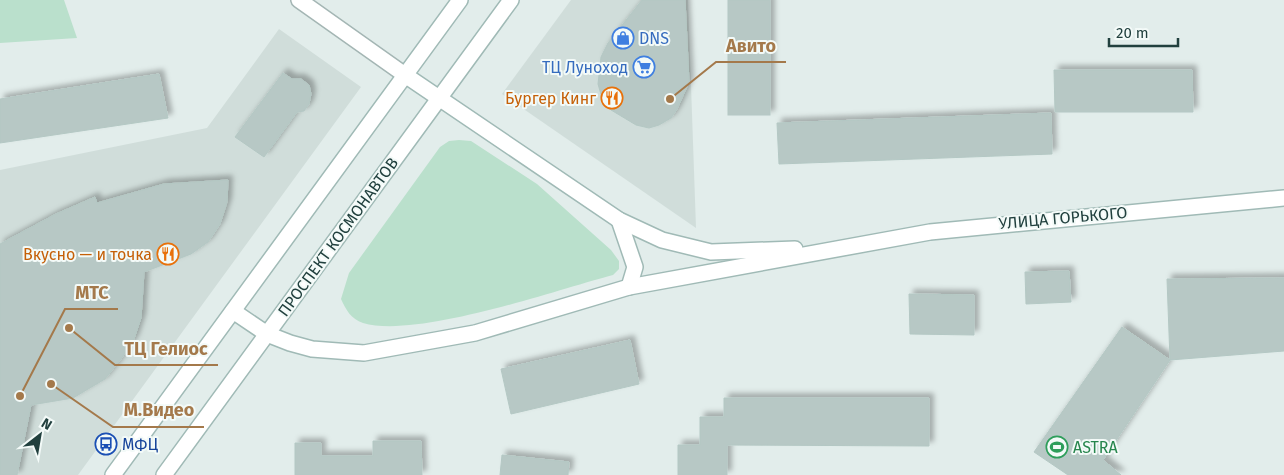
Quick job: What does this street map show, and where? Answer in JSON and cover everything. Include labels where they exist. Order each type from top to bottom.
[{"type":"main road","points":[[299,0],[439,99],[619,220],[662,240],[711,252],[844,247]]},
{"type":"main road","points":[[113,475],[460,0]]},
{"type":"main road","name":"ПРОСПЕКТ КОСМОНАВТОВ","points":[[164,475],[511,0]]},
{"type":"main road","name":"УЛИЦА ГОРЬКОГО","points":[[844,247],[930,232],[997,224],[1284,198]]},
{"type":"main road","points":[[619,220],[635,267],[629,287]]},
{"type":"main road","points":[[233,311],[267,334],[312,349],[364,353],[475,333],[629,287],[844,247]]},
{"type":"shaded area","points":[[571,0],[688,0],[696,228],[502,94]]},
{"type":"shaded area","points":[[279,29],[361,87],[78,475],[0,475],[0,170],[207,128]]},
{"type":"green space","points":[[0,0],[64,0],[77,38],[0,43]]},
{"type":"green space","points":[[449,141],[471,141],[537,184],[611,250],[619,261],[619,269],[613,275],[487,311],[451,319],[387,326],[363,323],[355,319],[349,314],[341,299],[349,273],[440,147]]},
{"type":"building","name":"ТЦ Луноход","points":[[642,0],[685,0],[689,82],[671,118],[649,128],[636,125],[611,110],[602,98],[598,84],[601,57],[608,43]]},
{"type":"building","points":[[728,0],[770,0],[770,115],[728,115]]},
{"type":"building","points":[[1054,70],[1192,70],[1193,112],[1055,112]]},
{"type":"building","points":[[283,73],[292,79],[301,79],[309,85],[311,94],[309,104],[304,111],[297,112],[264,157],[235,137]]},
{"type":"building","points":[[159,74],[168,118],[0,143],[0,99]]},
{"type":"building","points":[[1051,113],[1052,154],[779,164],[777,123]]},
{"type":"building","points":[[228,180],[227,202],[220,224],[208,242],[191,254],[144,272],[141,318],[134,339],[121,359],[105,379],[73,398],[31,405],[17,475],[0,475],[0,244],[56,214],[95,197],[97,203],[164,184]]},
{"type":"building","points":[[1069,271],[1071,302],[1026,304],[1025,272]]},
{"type":"building","points":[[1284,278],[1284,351],[1170,360],[1167,279]]},
{"type":"building","points":[[909,294],[974,295],[974,335],[910,334]]},
{"type":"building","points":[[1122,327],[1170,360],[1103,460],[1121,475],[1068,475],[1034,452]]},
{"type":"building","points":[[630,340],[639,384],[511,414],[501,369]]},
{"type":"building","points":[[724,398],[929,398],[929,446],[727,445],[727,475],[678,475],[678,445],[700,445],[700,417],[724,417]]},
{"type":"building","points":[[373,441],[421,441],[422,475],[295,475],[295,443],[321,443],[321,456],[373,456]]},
{"type":"building","points":[[502,455],[569,462],[568,475],[500,475]]},
{"type":"place","name":"DNS","points":[[623,38]]},
{"type":"place","name":"ТЦ Луноход","points":[[644,67]]},
{"type":"place","name":"Бургер Кинг","points":[[612,98]]},
{"type":"place","name":"Авито","points":[[670,99]]},
{"type":"place","name":"Вкусно — и точка","points":[[168,254]]},
{"type":"place","name":"ТЦ Гелиос","points":[[69,328]]},
{"type":"place","name":"М.Видео","points":[[51,384]]},
{"type":"place","name":"МТС","points":[[20,396]]},
{"type":"place","name":"МФЦ","points":[[106,444]]},
{"type":"place","name":"ASTRA","points":[[1057,447]]}]
